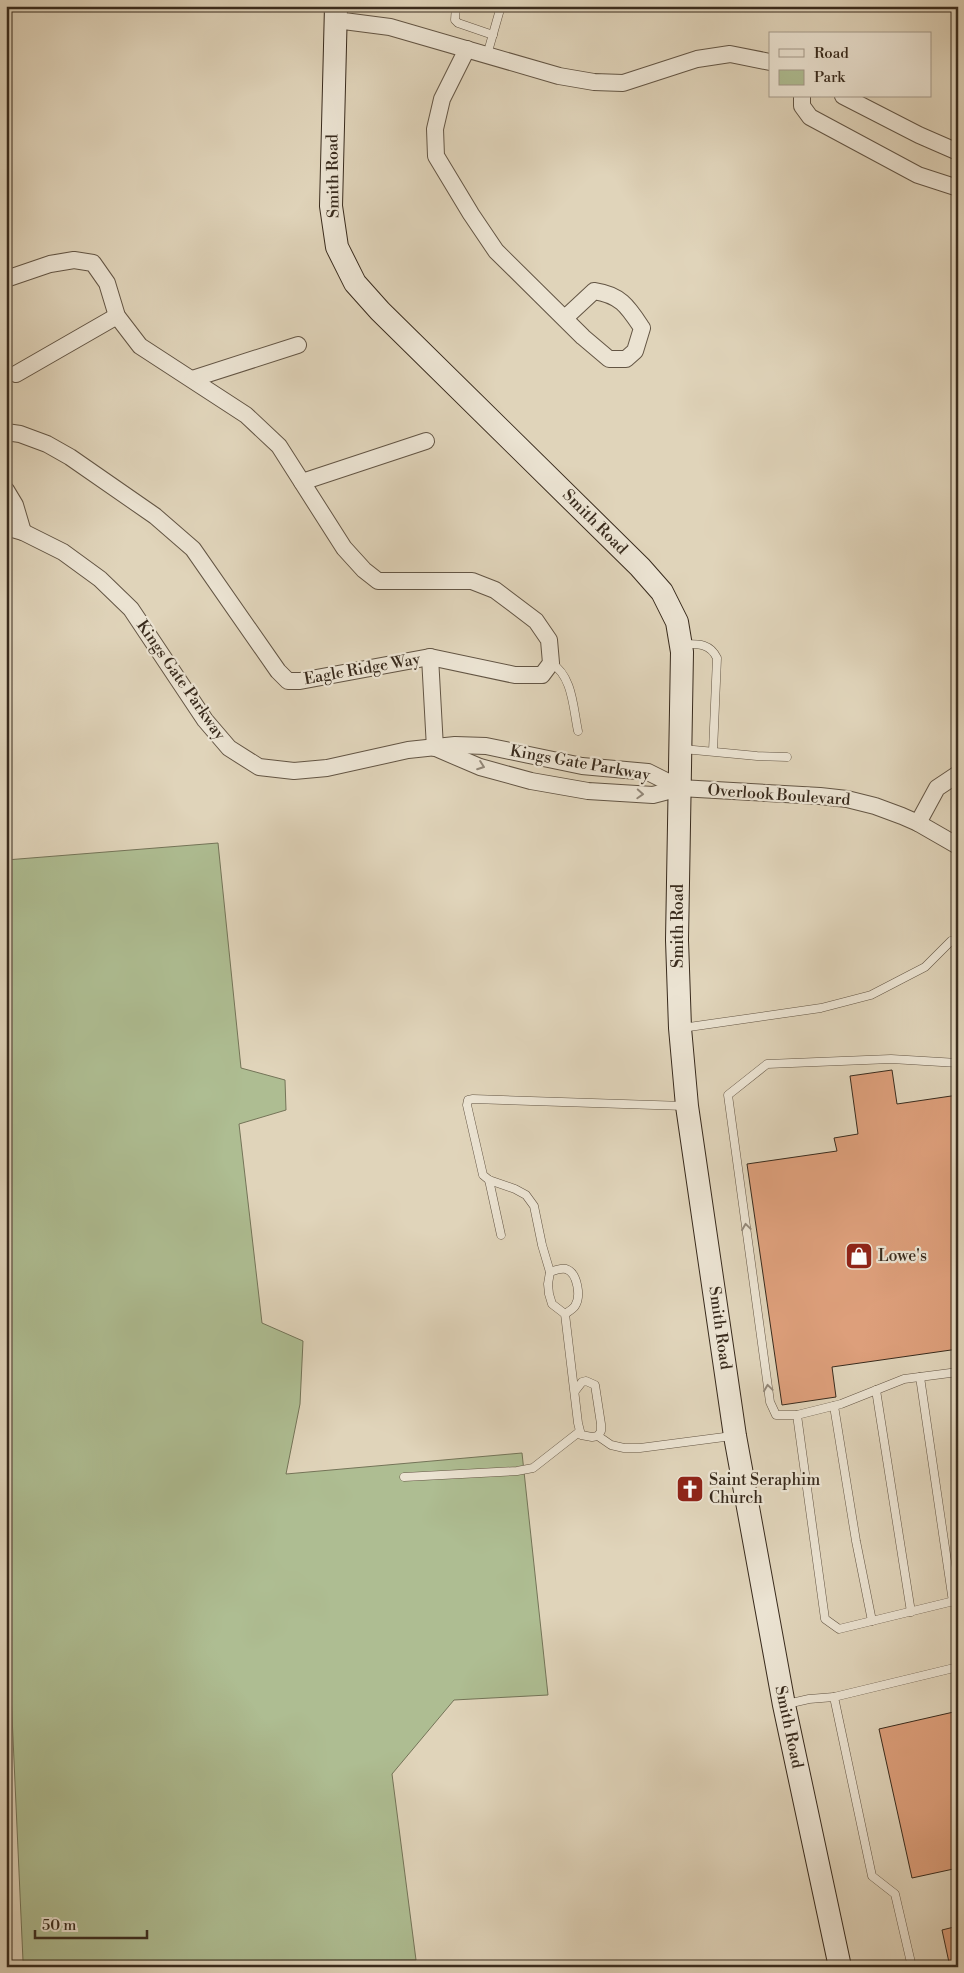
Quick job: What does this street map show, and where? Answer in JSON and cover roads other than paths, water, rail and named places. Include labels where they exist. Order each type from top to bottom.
[{"type":"street","points":[[336,13],[559,76],[594,82],[623,84],[698,59],[730,54],[769,62]]},
{"type":"street","name":"Smith Road","points":[[336,13],[331,206],[337,247],[355,283],[380,311],[657,586],[677,622],[682,652],[677,940],[680,1028],[687,1106],[735,1436],[784,1705],[840,1967]]},
{"type":"street","points":[[467,49],[442,100],[435,129],[436,156],[471,214],[496,250],[582,337],[609,360],[626,359],[635,351],[642,328],[628,305],[609,293],[594,290],[565,318]]},
{"type":"street","points":[[802,98],[802,106],[810,116],[918,176],[958,188]]},
{"type":"street","points":[[847,98],[919,135],[958,152]]},
{"type":"street","points":[[6,279],[50,264],[74,260],[93,264],[107,283],[117,316],[140,346],[246,415],[278,446],[344,548],[364,570],[378,581],[472,581],[496,590],[536,621],[549,640],[551,662]]},
{"type":"street","points":[[16,374],[117,316]]},
{"type":"street","points":[[192,380],[298,346]]},
{"type":"street","name":"Eagle Ridge Way","points":[[6,432],[38,440],[70,457],[155,516],[193,549],[278,671],[288,681],[300,681],[430,657],[515,675],[542,675],[551,662]]},
{"type":"street","points":[[302,482],[426,441]]},
{"type":"street","points":[[6,490],[16,505],[23,532]]},
{"type":"street","name":"Kings Gate Parkway","points":[[6,527],[23,532],[63,552],[100,579],[131,610],[205,720],[229,748],[259,767],[294,771],[327,768],[408,750],[455,745],[486,746],[582,766],[648,772],[680,788]]},
{"type":"street","name":"Eagle Ridge Way","points":[[430,657],[435,748]]},
{"type":"street","name":"Kings Gate Parkway","points":[[435,748],[480,767],[531,781],[588,791],[653,795],[680,788]]},
{"type":"street","points":[[918,823],[937,788],[958,774]]},
{"type":"street","name":"Overlook Boulevard","points":[[680,788],[840,798],[875,806],[918,823],[958,846]]},
{"type":"lane","points":[[456,6],[455,20],[458,23],[493,35]]},
{"type":"lane","points":[[487,55],[502,6]]},
{"type":"lane","points":[[681,644],[707,646],[714,652],[717,658],[713,751]]},
{"type":"lane","points":[[551,662],[559,667],[568,681],[578,731]]},
{"type":"lane","points":[[681,749],[787,757]]},
{"type":"lane","points":[[680,1028],[693,1028],[821,1008],[872,995],[924,967],[951,941]]},
{"type":"lane","points":[[958,1062],[891,1059],[767,1064],[728,1096],[770,1402],[776,1415],[797,1415],[834,1406],[904,1379],[958,1372]]},
{"type":"lane","points":[[687,1106],[468,1100],[483,1175],[488,1180],[515,1189],[526,1195],[534,1206],[550,1272],[548,1284],[552,1304],[566,1314],[579,1432],[583,1436],[598,1436],[611,1445],[624,1448],[640,1448],[735,1436]]},
{"type":"lane","points":[[488,1180],[501,1235]]},
{"type":"lane","points":[[550,1272],[566,1269],[575,1278],[579,1297],[575,1306],[566,1314]]},
{"type":"lane","points":[[797,1415],[825,1619],[839,1629],[955,1601],[920,1377]]},
{"type":"lane","points":[[574,1391],[582,1382],[586,1381],[595,1385],[601,1424],[598,1436]]},
{"type":"lane","points":[[876,1390],[911,1612]]},
{"type":"lane","points":[[834,1406],[856,1540],[872,1621]]},
{"type":"lane","points":[[404,1477],[533,1468],[579,1432]]},
{"type":"lane","points":[[784,1705],[809,1699],[834,1697],[958,1667]]},
{"type":"lane","points":[[834,1697],[872,1876],[896,1894],[912,1967]]},
{"type":"place","name":"Lowe's","points":[[859,1256]]},
{"type":"place","name":"Saint Seraphim Church","points":[[690,1489]]}]
